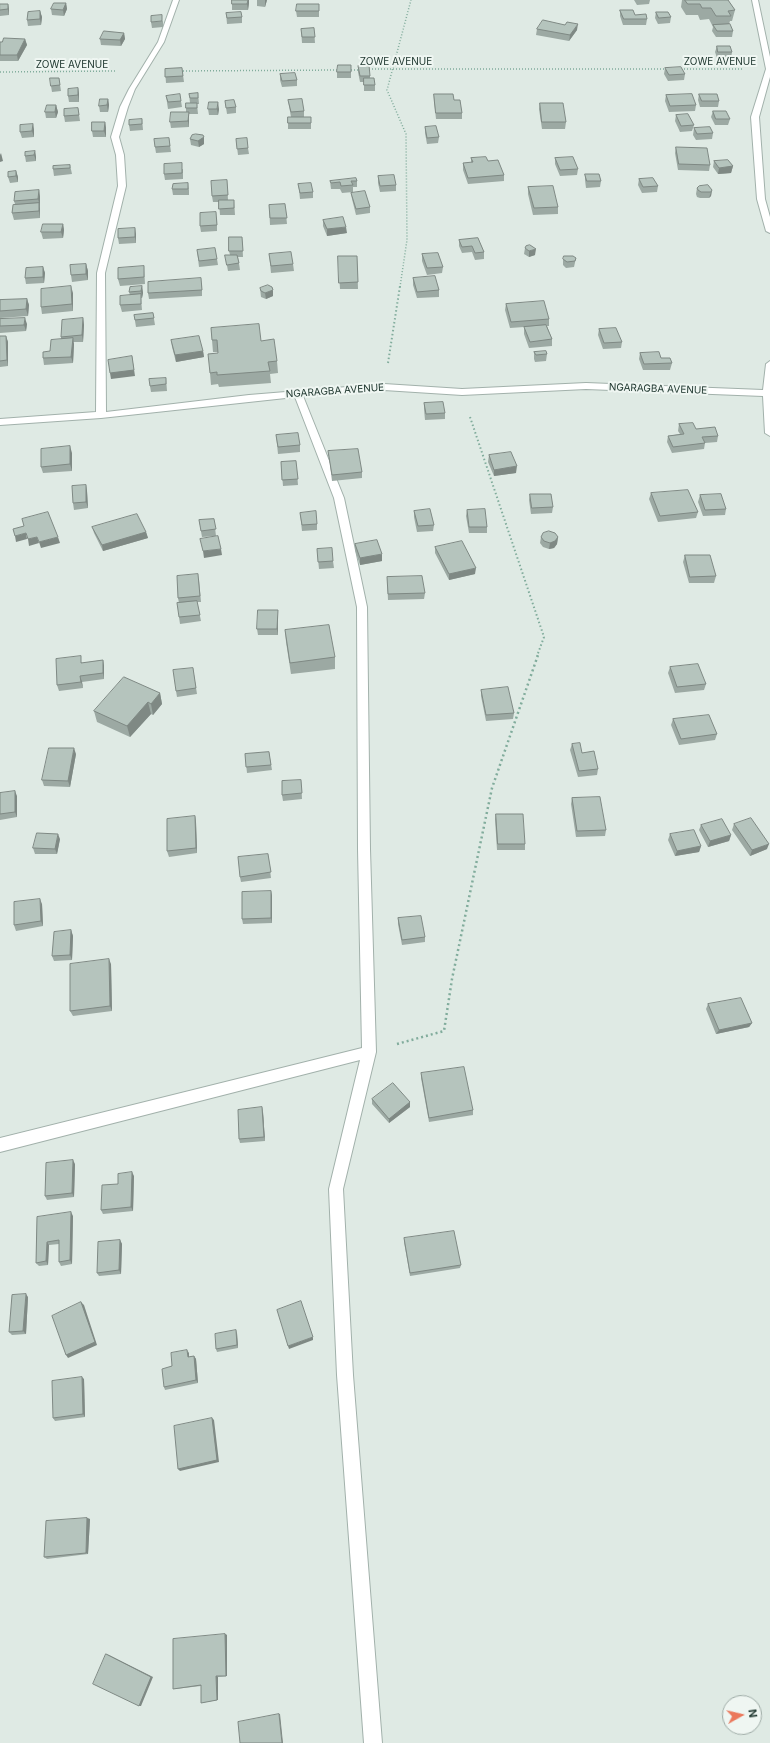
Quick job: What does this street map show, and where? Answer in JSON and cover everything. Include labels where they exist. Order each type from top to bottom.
[{"type":"street","points":[[101,415],[101,273],[122,186],[120,155],[115,137],[124,107],[132,89],[145,71],[161,42],[176,0]]},
{"type":"street","points":[[754,0],[769,69],[755,117],[762,199],[770,231]]},
{"type":"street","points":[[770,364],[767,393],[770,433]]},
{"type":"street","name":"NGARAGBA AVENUE","points":[[0,422],[101,415],[298,394],[384,387],[462,392],[586,386],[767,393]]},
{"type":"street","points":[[298,394],[339,498],[362,607],[364,849],[369,1052],[336,1188],[345,1376],[373,1743]]},
{"type":"street","points":[[0,1145],[369,1052]]},
{"type":"path","points":[[384,387],[407,240],[406,134],[387,90],[411,0]]},
{"type":"path","name":"ZOWE AVENUE","points":[[0,72],[392,69],[667,69]]},
{"type":"path","name":"ZOWE AVENUE","points":[[675,69],[769,69]]},
{"type":"path","points":[[369,1052],[444,1031],[452,979],[492,788],[544,637],[462,392]]},
{"type":"building","points":[[232,0],[248,0],[247,4],[232,4]]},
{"type":"building","points":[[685,0],[728,0],[735,10],[728,11],[731,16],[716,16],[711,8],[702,8],[700,4],[688,4]]},
{"type":"building","points":[[54,3],[66,3],[63,10],[51,9]]},
{"type":"building","points":[[0,4],[8,4],[8,9],[0,10]]},
{"type":"building","points":[[297,4],[319,4],[319,11],[296,11]]},
{"type":"building","points":[[620,10],[633,10],[635,15],[646,14],[647,19],[624,19]]},
{"type":"building","points":[[40,11],[40,19],[27,20],[28,12]]},
{"type":"building","points":[[241,12],[242,17],[227,18],[226,13]]},
{"type":"building","points":[[656,12],[668,12],[671,17],[659,18]]},
{"type":"building","points":[[162,15],[162,21],[151,22],[151,16]]},
{"type":"building","points":[[543,20],[565,25],[567,22],[578,24],[570,35],[537,29]]},
{"type":"building","points":[[730,24],[733,31],[717,31],[713,25]]},
{"type":"building","points":[[314,28],[315,37],[302,37],[301,29]]},
{"type":"building","points":[[104,31],[124,33],[120,40],[100,39]]},
{"type":"building","points":[[4,38],[25,39],[17,55],[0,55],[0,42],[2,42]]},
{"type":"building","points":[[717,46],[730,46],[732,52],[718,52]]},
{"type":"building","points":[[338,65],[351,65],[351,72],[337,72]]},
{"type":"building","points":[[369,65],[370,76],[360,76],[358,66]]},
{"type":"building","points":[[681,67],[685,74],[669,75],[665,68]]},
{"type":"building","points":[[182,68],[183,76],[165,77],[165,69]]},
{"type":"building","points":[[295,73],[297,80],[282,81],[280,74]]},
{"type":"building","points":[[50,78],[59,78],[60,85],[51,86]]},
{"type":"building","points":[[364,78],[374,78],[375,85],[364,85]]},
{"type":"building","points":[[78,88],[78,95],[68,96],[68,89]]},
{"type":"building","points":[[198,93],[198,98],[190,98],[189,94]]},
{"type":"building","points":[[180,94],[181,101],[168,102],[166,96]]},
{"type":"building","points":[[434,94],[453,94],[454,100],[460,100],[462,113],[436,113]]},
{"type":"building","points":[[692,94],[696,105],[670,106],[666,95]]},
{"type":"building","points":[[699,94],[717,94],[719,101],[702,101]]},
{"type":"building","points":[[100,99],[108,99],[107,105],[99,106]]},
{"type":"building","points":[[302,99],[304,111],[291,112],[288,100]]},
{"type":"building","points":[[234,100],[236,107],[226,108],[225,101]]},
{"type":"building","points":[[209,102],[218,102],[217,109],[208,109]]},
{"type":"building","points":[[186,103],[197,103],[197,108],[186,108]]},
{"type":"building","points":[[540,103],[563,103],[566,122],[542,122]]},
{"type":"building","points":[[47,105],[56,105],[55,112],[45,112]]},
{"type":"building","points":[[78,108],[79,115],[64,116],[64,109]]},
{"type":"building","points":[[713,111],[726,111],[730,119],[716,119]]},
{"type":"building","points":[[171,112],[189,112],[188,121],[170,122]]},
{"type":"building","points":[[688,114],[694,125],[681,126],[676,115]]},
{"type":"building","points":[[288,117],[311,117],[311,123],[288,123]]},
{"type":"building","points":[[142,119],[142,124],[129,125],[129,120]]},
{"type":"building","points":[[92,122],[105,122],[104,131],[92,131]]},
{"type":"building","points":[[33,124],[32,131],[20,132],[20,125]]},
{"type":"building","points":[[436,126],[439,137],[427,138],[425,127]]},
{"type":"building","points":[[710,127],[713,133],[697,134],[694,128]]},
{"type":"building","points":[[192,135],[203,135],[204,137],[198,141],[190,139]]},
{"type":"building","points":[[169,138],[170,146],[155,147],[154,139]]},
{"type":"building","points":[[247,138],[248,148],[237,149],[236,139]]},
{"type":"building","points":[[676,147],[707,148],[710,165],[679,164]]},
{"type":"building","points":[[35,151],[34,155],[25,156],[25,152]]},
{"type":"building","points":[[486,157],[488,161],[498,160],[504,175],[468,178],[463,163],[473,162],[471,158]]},
{"type":"building","points":[[573,157],[578,169],[560,170],[555,158]]},
{"type":"building","points":[[728,160],[733,166],[719,168],[714,161]]},
{"type":"building","points":[[182,163],[182,173],[164,174],[164,164]]},
{"type":"building","points":[[70,165],[70,168],[53,169],[53,166]]},
{"type":"building","points":[[16,171],[16,176],[8,177],[8,172]]},
{"type":"building","points":[[585,174],[599,174],[601,181],[587,181]]},
{"type":"building","points":[[394,175],[396,185],[380,186],[378,176]]},
{"type":"building","points":[[356,178],[357,181],[351,181],[353,185],[341,186],[340,182],[331,183],[330,181]]},
{"type":"building","points":[[653,178],[658,186],[643,187],[639,179]]},
{"type":"building","points":[[227,180],[228,195],[212,196],[211,181]]},
{"type":"building","points":[[188,183],[188,189],[172,189],[173,184]]},
{"type":"building","points":[[311,183],[313,192],[300,193],[298,184]]},
{"type":"building","points":[[708,185],[712,190],[711,192],[701,192],[697,188],[699,186]]},
{"type":"building","points":[[553,186],[558,207],[534,208],[528,187]]},
{"type":"building","points":[[39,190],[38,199],[14,201],[15,192]]},
{"type":"building","points":[[365,191],[370,207],[356,209],[351,193]]},
{"type":"building","points":[[219,200],[234,200],[234,208],[219,209]]},
{"type":"building","points":[[39,203],[39,211],[12,213],[13,205]]},
{"type":"building","points":[[285,204],[287,218],[270,218],[269,205]]},
{"type":"building","points":[[216,212],[217,225],[200,226],[200,213]]},
{"type":"building","points":[[343,217],[346,227],[327,229],[323,220]]},
{"type":"building","points":[[43,224],[63,224],[61,232],[41,232]]},
{"type":"building","points":[[135,228],[135,237],[118,238],[118,229]]},
{"type":"building","points":[[229,237],[242,237],[243,251],[229,251]]},
{"type":"building","points":[[478,238],[484,252],[475,253],[472,246],[462,247],[459,240]]},
{"type":"building","points":[[530,245],[536,249],[529,251],[525,248],[526,246]]},
{"type":"building","points":[[215,248],[217,259],[199,261],[197,250]]},
{"type":"building","points":[[291,252],[293,264],[271,266],[269,254]]},
{"type":"building","points":[[438,253],[443,267],[427,268],[422,254]]},
{"type":"building","points":[[225,255],[237,255],[239,263],[227,265]]},
{"type":"building","points":[[338,256],[357,256],[358,282],[339,283]]},
{"type":"building","points":[[564,256],[573,256],[576,258],[575,261],[567,262],[563,259]]},
{"type":"building","points":[[86,264],[86,274],[71,275],[70,265]]},
{"type":"building","points":[[144,266],[144,277],[118,279],[118,268]]},
{"type":"building","points":[[43,267],[43,277],[25,278],[26,268]]},
{"type":"building","points":[[435,276],[439,290],[417,292],[413,278]]},
{"type":"building","points":[[201,278],[202,290],[148,293],[148,282]]},
{"type":"building","points":[[268,285],[272,287],[273,290],[265,293],[261,291],[260,288]]},
{"type":"building","points":[[71,286],[72,304],[41,307],[41,289]]},
{"type":"building","points":[[142,286],[141,291],[129,292],[130,287]]},
{"type":"building","points":[[141,294],[141,304],[120,305],[120,296]]},
{"type":"building","points":[[27,299],[26,309],[0,311],[0,300]]},
{"type":"building","points":[[544,301],[549,319],[511,322],[506,304]]},
{"type":"building","points":[[153,313],[154,318],[135,320],[134,315]]},
{"type":"building","points":[[25,318],[24,325],[0,326],[0,319]]},
{"type":"building","points":[[83,318],[82,335],[61,337],[62,320]]},
{"type":"building","points":[[259,324],[261,341],[274,339],[277,361],[268,362],[270,371],[217,375],[217,372],[210,373],[208,354],[218,353],[217,340],[212,340],[211,328]]},
{"type":"building","points":[[546,325],[552,339],[530,342],[524,327]]},
{"type":"building","points":[[616,328],[622,342],[604,343],[599,329]]},
{"type":"building","points":[[0,336],[6,336],[7,360],[0,361]]},
{"type":"building","points":[[199,336],[203,351],[175,355],[171,340]]},
{"type":"building","points":[[73,338],[71,357],[43,358],[43,352],[50,351],[51,340]]},
{"type":"building","points":[[546,351],[547,354],[536,355],[534,352]]},
{"type":"building","points":[[659,352],[661,358],[670,358],[672,363],[644,364],[640,353]]},
{"type":"building","points":[[132,356],[134,370],[110,373],[108,360]]},
{"type":"building","points":[[166,378],[166,384],[150,386],[149,379]]},
{"type":"building","points":[[443,402],[445,413],[426,414],[424,403]]},
{"type":"building","points":[[693,423],[696,429],[715,427],[718,436],[702,437],[705,443],[673,447],[668,436],[684,434],[679,424]]},
{"type":"building","points":[[298,433],[300,445],[278,447],[276,435]]},
{"type":"building","points":[[70,446],[70,464],[41,467],[41,449]]},
{"type":"building","points":[[358,449],[362,472],[332,475],[328,451]]},
{"type":"building","points":[[511,452],[517,466],[494,470],[489,455]]},
{"type":"building","points":[[296,461],[298,479],[282,480],[281,462]]},
{"type":"building","points":[[86,485],[86,502],[73,503],[72,486]]},
{"type":"building","points":[[688,490],[698,512],[660,516],[651,493]]},
{"type":"building","points":[[530,494],[551,494],[553,507],[532,508]]},
{"type":"building","points":[[721,494],[726,509],[705,510],[700,495]]},
{"type":"building","points":[[430,509],[434,525],[418,526],[414,511]]},
{"type":"building","points":[[485,509],[487,527],[469,527],[467,510]]},
{"type":"building","points":[[316,511],[317,524],[302,525],[300,513]]},
{"type":"building","points":[[48,512],[58,537],[39,542],[37,537],[28,539],[26,533],[15,536],[13,529],[24,526],[22,519]]},
{"type":"building","points":[[137,514],[146,532],[102,545],[92,527]]},
{"type":"building","points":[[214,519],[216,529],[201,531],[199,520]]},
{"type":"building","points":[[549,531],[555,533],[558,537],[555,541],[550,543],[544,541],[541,537],[543,533]]},
{"type":"building","points":[[218,536],[221,549],[203,551],[200,539]]},
{"type":"building","points":[[377,540],[382,554],[360,558],[355,544]]},
{"type":"building","points":[[462,541],[476,568],[449,574],[435,547]]},
{"type":"building","points":[[332,548],[333,561],[318,562],[317,549]]},
{"type":"building","points":[[685,555],[710,555],[716,576],[690,577]]},
{"type":"building","points":[[198,574],[200,596],[178,598],[177,576]]},
{"type":"building","points":[[422,576],[425,593],[388,594],[387,577]]},
{"type":"building","points":[[197,601],[200,615],[179,617],[177,603]]},
{"type":"building","points":[[258,610],[278,610],[277,629],[257,629]]},
{"type":"building","points":[[329,625],[335,657],[290,663],[285,630]]},
{"type":"building","points":[[81,656],[81,663],[103,660],[103,673],[80,676],[81,682],[57,685],[56,659]]},
{"type":"building","points":[[698,664],[706,684],[677,687],[670,667]]},
{"type":"building","points":[[193,668],[196,688],[176,691],[173,670]]},
{"type":"building","points":[[124,677],[160,693],[151,704],[148,702],[127,726],[94,711]]},
{"type":"building","points":[[508,687],[514,713],[486,715],[481,690]]},
{"type":"building","points":[[709,715],[717,734],[681,739],[673,719]]},
{"type":"building","points":[[580,743],[582,753],[594,751],[598,769],[579,771],[572,744]]},
{"type":"building","points":[[49,748],[74,748],[68,781],[42,780]]},
{"type":"building","points":[[269,752],[271,765],[246,767],[245,754]]},
{"type":"building","points":[[301,780],[302,793],[282,795],[282,781]]},
{"type":"building","points":[[15,791],[15,812],[0,814],[0,793]]},
{"type":"building","points":[[600,797],[606,830],[577,831],[572,798]]},
{"type":"building","points":[[496,814],[523,814],[525,844],[498,844]]},
{"type":"building","points":[[195,816],[196,848],[167,851],[167,819]]},
{"type":"building","points":[[751,818],[769,844],[752,850],[734,824]]},
{"type":"building","points":[[722,819],[731,835],[710,841],[701,825]]},
{"type":"building","points":[[694,830],[701,846],[677,851],[670,834]]},
{"type":"building","points":[[37,833],[58,834],[55,849],[33,848]]},
{"type":"building","points":[[268,854],[271,872],[240,877],[238,857]]},
{"type":"building","points":[[271,891],[271,918],[242,919],[242,892]]},
{"type":"building","points":[[40,899],[41,921],[14,925],[14,902]]},
{"type":"building","points":[[421,916],[425,937],[402,940],[398,918]]},
{"type":"building","points":[[71,930],[70,955],[52,956],[54,932]]},
{"type":"building","points":[[109,959],[110,1006],[70,1011],[70,964]]},
{"type":"building","points":[[741,998],[752,1023],[719,1030],[708,1004]]},
{"type":"building","points":[[464,1067],[473,1110],[429,1118],[421,1073]]},
{"type":"building","points":[[393,1083],[410,1102],[389,1119],[372,1099]]},
{"type":"building","points":[[262,1107],[264,1137],[239,1139],[238,1110]]},
{"type":"building","points":[[73,1160],[72,1193],[45,1196],[46,1163]]},
{"type":"building","points":[[132,1172],[131,1207],[101,1210],[102,1185],[118,1184],[118,1174]]},
{"type":"building","points":[[71,1212],[70,1260],[59,1262],[59,1240],[47,1242],[46,1261],[36,1263],[37,1217]]},
{"type":"building","points":[[454,1231],[461,1265],[410,1273],[404,1238]]},
{"type":"building","points":[[120,1240],[119,1270],[97,1273],[98,1242]]},
{"type":"building","points":[[26,1294],[23,1331],[9,1332],[12,1295]]},
{"type":"building","points":[[301,1301],[313,1337],[288,1346],[277,1310]]},
{"type":"building","points":[[81,1302],[95,1342],[66,1355],[52,1316]]},
{"type":"building","points":[[236,1330],[237,1345],[216,1349],[215,1334]]},
{"type":"building","points":[[187,1350],[188,1357],[194,1356],[196,1380],[164,1387],[162,1369],[172,1366],[171,1353]]},
{"type":"building","points":[[82,1377],[83,1414],[53,1418],[52,1381]]},
{"type":"building","points":[[212,1418],[217,1460],[178,1469],[174,1426]]},
{"type":"building","points":[[87,1518],[86,1553],[44,1557],[46,1521]]},
{"type":"building","points":[[225,1634],[226,1676],[216,1676],[217,1700],[201,1703],[201,1685],[173,1689],[173,1639]]},
{"type":"building","points":[[106,1654],[151,1677],[139,1706],[93,1684]]},
{"type":"building","points":[[279,1714],[282,1743],[240,1743],[238,1722]]}]
